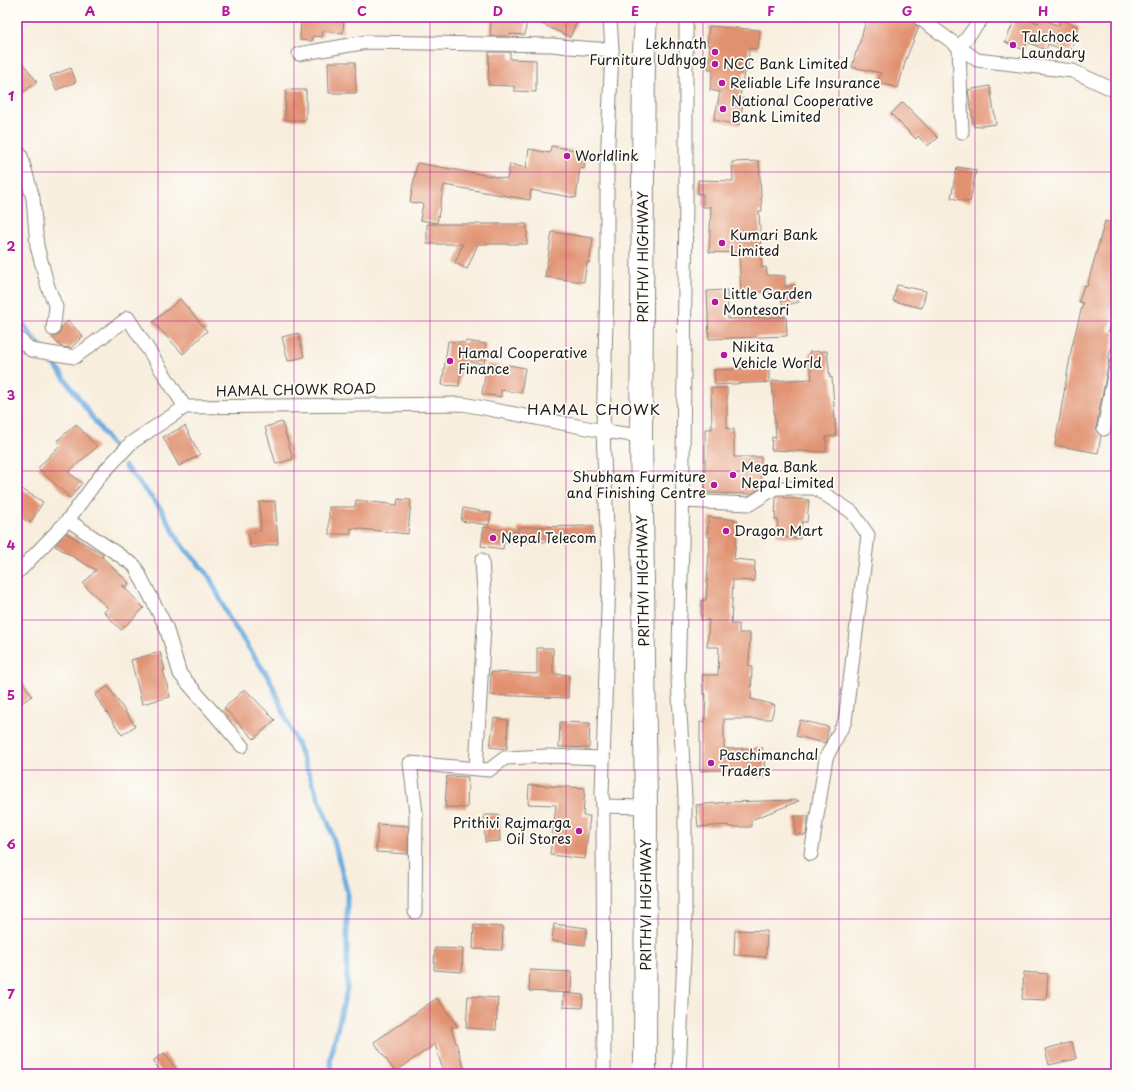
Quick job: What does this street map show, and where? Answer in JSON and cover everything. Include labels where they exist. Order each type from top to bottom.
[{"type":"highway","name":"PRITHVI HIGHWAY","points":[[645,1074],[646,807],[642,436],[644,59],[646,17]]},
{"type":"street","points":[[604,1074],[604,806],[602,794],[608,579],[603,432],[607,284],[607,166],[612,50],[610,17]]},
{"type":"street","points":[[679,1074],[685,932],[685,798],[678,679],[686,198],[686,17]]},
{"type":"street","points":[[918,17],[977,60],[1072,71],[1116,91]]},
{"type":"street","points":[[962,132],[959,48],[983,17]]},
{"type":"street","points":[[299,54],[367,42],[554,45],[612,50]]},
{"type":"street","points":[[17,150],[21,156],[34,198],[37,246],[48,288],[56,307],[53,329]]},
{"type":"street","points":[[17,337],[31,350],[75,357],[128,318],[185,407],[131,443],[101,475],[68,520],[17,572]]},
{"type":"street","points":[[1104,429],[1116,365]]},
{"type":"street","name":"HAMAL CHOWK ROAD","points":[[185,407],[463,404],[603,432],[642,436]]},
{"type":"street","points":[[682,501],[750,504],[774,488],[815,488],[852,512],[868,536],[848,686],[845,721],[826,758],[811,854]]},
{"type":"street","points":[[68,520],[135,566],[166,627],[180,674],[242,746]]},
{"type":"street","points":[[476,768],[485,608],[482,560]]},
{"type":"street","points":[[415,912],[416,813],[410,764],[489,770],[506,758],[548,756],[603,758]]},
{"type":"street","points":[[604,806],[646,807]]},
{"type":"building","points":[[301,17],[344,17],[343,33],[323,31],[322,37],[313,36],[312,41],[300,40]]},
{"type":"building","points":[[491,17],[527,17],[525,35],[510,34],[510,36],[490,36]]},
{"type":"building","points":[[527,17],[579,17],[570,37]]},
{"type":"building","points":[[867,17],[910,17],[911,21],[919,27],[906,59],[898,88],[878,82],[881,73],[852,67]]},
{"type":"building","points":[[1016,17],[1024,17],[1038,23],[1040,18],[1059,26],[1060,19],[1079,27],[1070,52],[1048,44],[1046,50],[1027,42],[1024,50],[1005,42]]},
{"type":"building","points":[[709,26],[760,30],[758,49],[749,48],[748,72],[744,72],[740,98],[744,99],[739,125],[714,120],[720,92],[710,90],[713,69],[708,69],[710,45],[707,45]]},
{"type":"building","points":[[489,52],[510,52],[510,59],[536,60],[536,92],[514,91],[514,86],[488,85]]},
{"type":"building","points":[[17,55],[37,82],[17,97]]},
{"type":"building","points":[[328,62],[355,62],[356,93],[329,93]]},
{"type":"building","points":[[71,68],[76,82],[56,90],[50,76]]},
{"type":"building","points":[[990,86],[996,124],[974,127],[968,90]]},
{"type":"building","points":[[286,90],[306,90],[306,120],[285,120]]},
{"type":"building","points":[[903,102],[938,138],[927,146],[918,136],[916,139],[891,114]]},
{"type":"building","points":[[551,146],[587,152],[584,169],[580,168],[576,198],[531,190],[530,200],[444,185],[437,223],[420,220],[423,204],[410,202],[417,163],[507,179],[510,164],[526,168],[529,149],[550,153]]},
{"type":"building","points":[[759,161],[762,211],[759,211],[762,268],[766,267],[767,275],[785,276],[785,287],[795,285],[799,302],[783,306],[779,291],[741,293],[739,253],[709,252],[711,207],[703,207],[703,194],[698,194],[698,180],[733,181],[732,162]]},
{"type":"building","points":[[957,167],[976,170],[970,202],[951,198]]},
{"type":"building","points":[[1105,221],[1116,224],[1116,305],[1108,331],[1115,332],[1108,361],[1096,428],[1097,432],[1101,436],[1098,453],[1055,445],[1072,346],[1083,303],[1079,302],[1084,285],[1087,286]]},
{"type":"building","points":[[427,224],[527,224],[527,244],[478,244],[467,269],[455,263],[463,244],[427,244]]},
{"type":"building","points":[[552,232],[593,238],[584,282],[545,277]]},
{"type":"building","points":[[897,285],[926,291],[922,308],[893,301]]},
{"type":"building","points":[[727,290],[728,319],[786,317],[787,336],[709,339],[707,291]]},
{"type":"building","points":[[180,299],[207,331],[183,354],[153,322]]},
{"type":"building","points":[[68,321],[83,336],[71,348],[61,347],[52,337],[59,334],[61,328]]},
{"type":"building","points":[[298,333],[304,357],[288,361],[282,337]]},
{"type":"building","points":[[448,341],[465,343],[466,341],[486,344],[484,364],[462,361],[459,386],[442,385]]},
{"type":"building","points":[[827,351],[830,378],[832,377],[836,436],[826,437],[826,452],[771,450],[772,437],[776,438],[772,381],[812,379],[809,352]]},
{"type":"building","points":[[487,364],[507,367],[508,365],[525,368],[521,393],[501,390],[501,397],[482,394]]},
{"type":"building","points":[[769,367],[769,382],[715,385],[714,370]]},
{"type":"building","points":[[711,388],[727,388],[727,429],[734,429],[734,457],[761,457],[761,488],[751,494],[705,493],[705,429],[712,429]]},
{"type":"building","points":[[282,422],[293,459],[276,464],[265,427]]},
{"type":"building","points":[[76,424],[97,447],[68,472],[82,483],[70,498],[38,468],[60,445],[57,441]]},
{"type":"building","points":[[185,426],[200,455],[179,466],[163,437]]},
{"type":"building","points":[[17,486],[43,502],[30,523],[17,515]]},
{"type":"building","points":[[776,497],[809,500],[807,522],[802,522],[800,539],[776,536],[778,520],[775,520]]},
{"type":"building","points":[[398,499],[411,500],[408,534],[351,528],[351,534],[329,534],[329,507],[355,507],[356,500],[397,505]]},
{"type":"building","points":[[275,501],[278,544],[251,548],[248,533],[261,531],[259,502]]},
{"type":"building","points":[[463,508],[491,513],[489,525],[461,521]]},
{"type":"building","points":[[709,517],[738,520],[734,559],[755,561],[754,581],[733,580],[731,624],[739,624],[739,633],[750,633],[749,666],[752,666],[751,699],[775,705],[771,719],[724,719],[724,749],[763,748],[761,754],[765,754],[764,777],[747,776],[747,769],[700,771],[700,722],[705,722],[706,694],[703,694],[702,675],[718,675],[719,647],[707,647],[709,620],[701,620],[702,600],[706,600],[710,537],[707,536]]},
{"type":"building","points":[[593,526],[593,540],[504,542],[503,549],[481,546],[484,527],[518,532],[518,527]]},
{"type":"building","points":[[66,533],[103,554],[102,557],[129,583],[126,587],[122,585],[144,608],[121,630],[104,612],[108,608],[83,584],[96,570],[55,546]]},
{"type":"building","points":[[537,648],[553,648],[553,674],[569,675],[568,698],[490,695],[491,672],[537,674]]},
{"type":"building","points":[[160,652],[170,697],[142,704],[131,660]]},
{"type":"building","points":[[17,673],[32,696],[17,706]]},
{"type":"building","points":[[108,686],[135,726],[122,735],[95,695]]},
{"type":"building","points":[[245,689],[275,720],[254,739],[224,708]]},
{"type":"building","points":[[494,718],[508,720],[507,749],[490,747]]},
{"type":"building","points":[[800,720],[829,727],[825,743],[796,736]]},
{"type":"building","points":[[560,722],[590,723],[589,748],[559,747]]},
{"type":"building","points":[[447,776],[468,777],[467,808],[445,807]]},
{"type":"building","points":[[529,785],[585,788],[583,816],[590,816],[585,859],[550,855],[556,805],[528,804]]},
{"type":"building","points":[[799,801],[751,820],[751,827],[728,827],[728,825],[698,827],[696,805],[728,802]]},
{"type":"building","points":[[484,815],[499,815],[500,841],[485,842]]},
{"type":"building","points":[[795,816],[808,816],[806,835],[795,835]]},
{"type":"building","points":[[378,824],[408,826],[408,854],[376,852]]},
{"type":"building","points":[[554,924],[587,928],[585,945],[552,941]]},
{"type":"building","points":[[474,925],[503,927],[502,950],[473,949]]},
{"type":"building","points":[[735,930],[767,931],[766,957],[734,955]]},
{"type":"building","points":[[435,948],[463,949],[462,972],[434,970]]},
{"type":"building","points":[[530,970],[572,972],[571,993],[529,991]]},
{"type":"building","points":[[1024,972],[1048,974],[1046,1000],[1022,999]]},
{"type":"building","points":[[564,993],[583,995],[582,1008],[563,1007]]},
{"type":"building","points":[[468,996],[498,998],[496,1030],[466,1028]]},
{"type":"building","points":[[437,998],[458,1027],[451,1027],[465,1071],[456,1074],[444,1074],[435,1044],[395,1072],[374,1042]]},
{"type":"building","points":[[1072,1042],[1076,1059],[1049,1065],[1045,1049]]},
{"type":"building","points":[[164,1053],[180,1074],[163,1074],[153,1061]]},
{"type":"waterway","points":[[17,313],[28,332],[43,349]]},
{"type":"waterway","points":[[48,355],[114,448]]},
{"type":"waterway","points":[[125,466],[161,509],[180,543],[209,576],[229,618],[270,680],[331,830],[347,891],[347,989],[330,1060],[333,1074]]},
{"type":"place","name":"Talchock Laundary","points":[[1013,45]]},
{"type":"place","name":"Lekhnath Furniture Udhyog","points":[[715,52]]},
{"type":"place","name":"NCC Bank Limited","points":[[715,64]]},
{"type":"place","name":"Reliable Life Insurance","points":[[722,83]]},
{"type":"place","name":"National Cooperative Bank Limited","points":[[723,109]]},
{"type":"place","name":"Worldlink","points":[[567,156]]},
{"type":"place","name":"Kumari Bank Limited","points":[[722,243]]},
{"type":"place","name":"Little Garden Montesori","points":[[715,302]]},
{"type":"place","name":"Nikita Vehicle World","points":[[724,355]]},
{"type":"place","name":"Hamal Cooperative Finance","points":[[450,361]]},
{"type":"place","name":"Mega Bank Nepal Limited","points":[[733,475]]},
{"type":"place","name":"Shubham Furmiture and Finishing Centre","points":[[714,485]]},
{"type":"place","name":"Dragon Mart","points":[[726,531]]},
{"type":"place","name":"Nepal Telecom","points":[[493,538]]},
{"type":"place","name":"Paschimanchal Traders","points":[[711,763]]},
{"type":"place","name":"Prithivi Rajmarga Oil Stores","points":[[579,831]]},
{"type":"district","name":"HAMAL CHOWK","points":[[594,410]]}]
